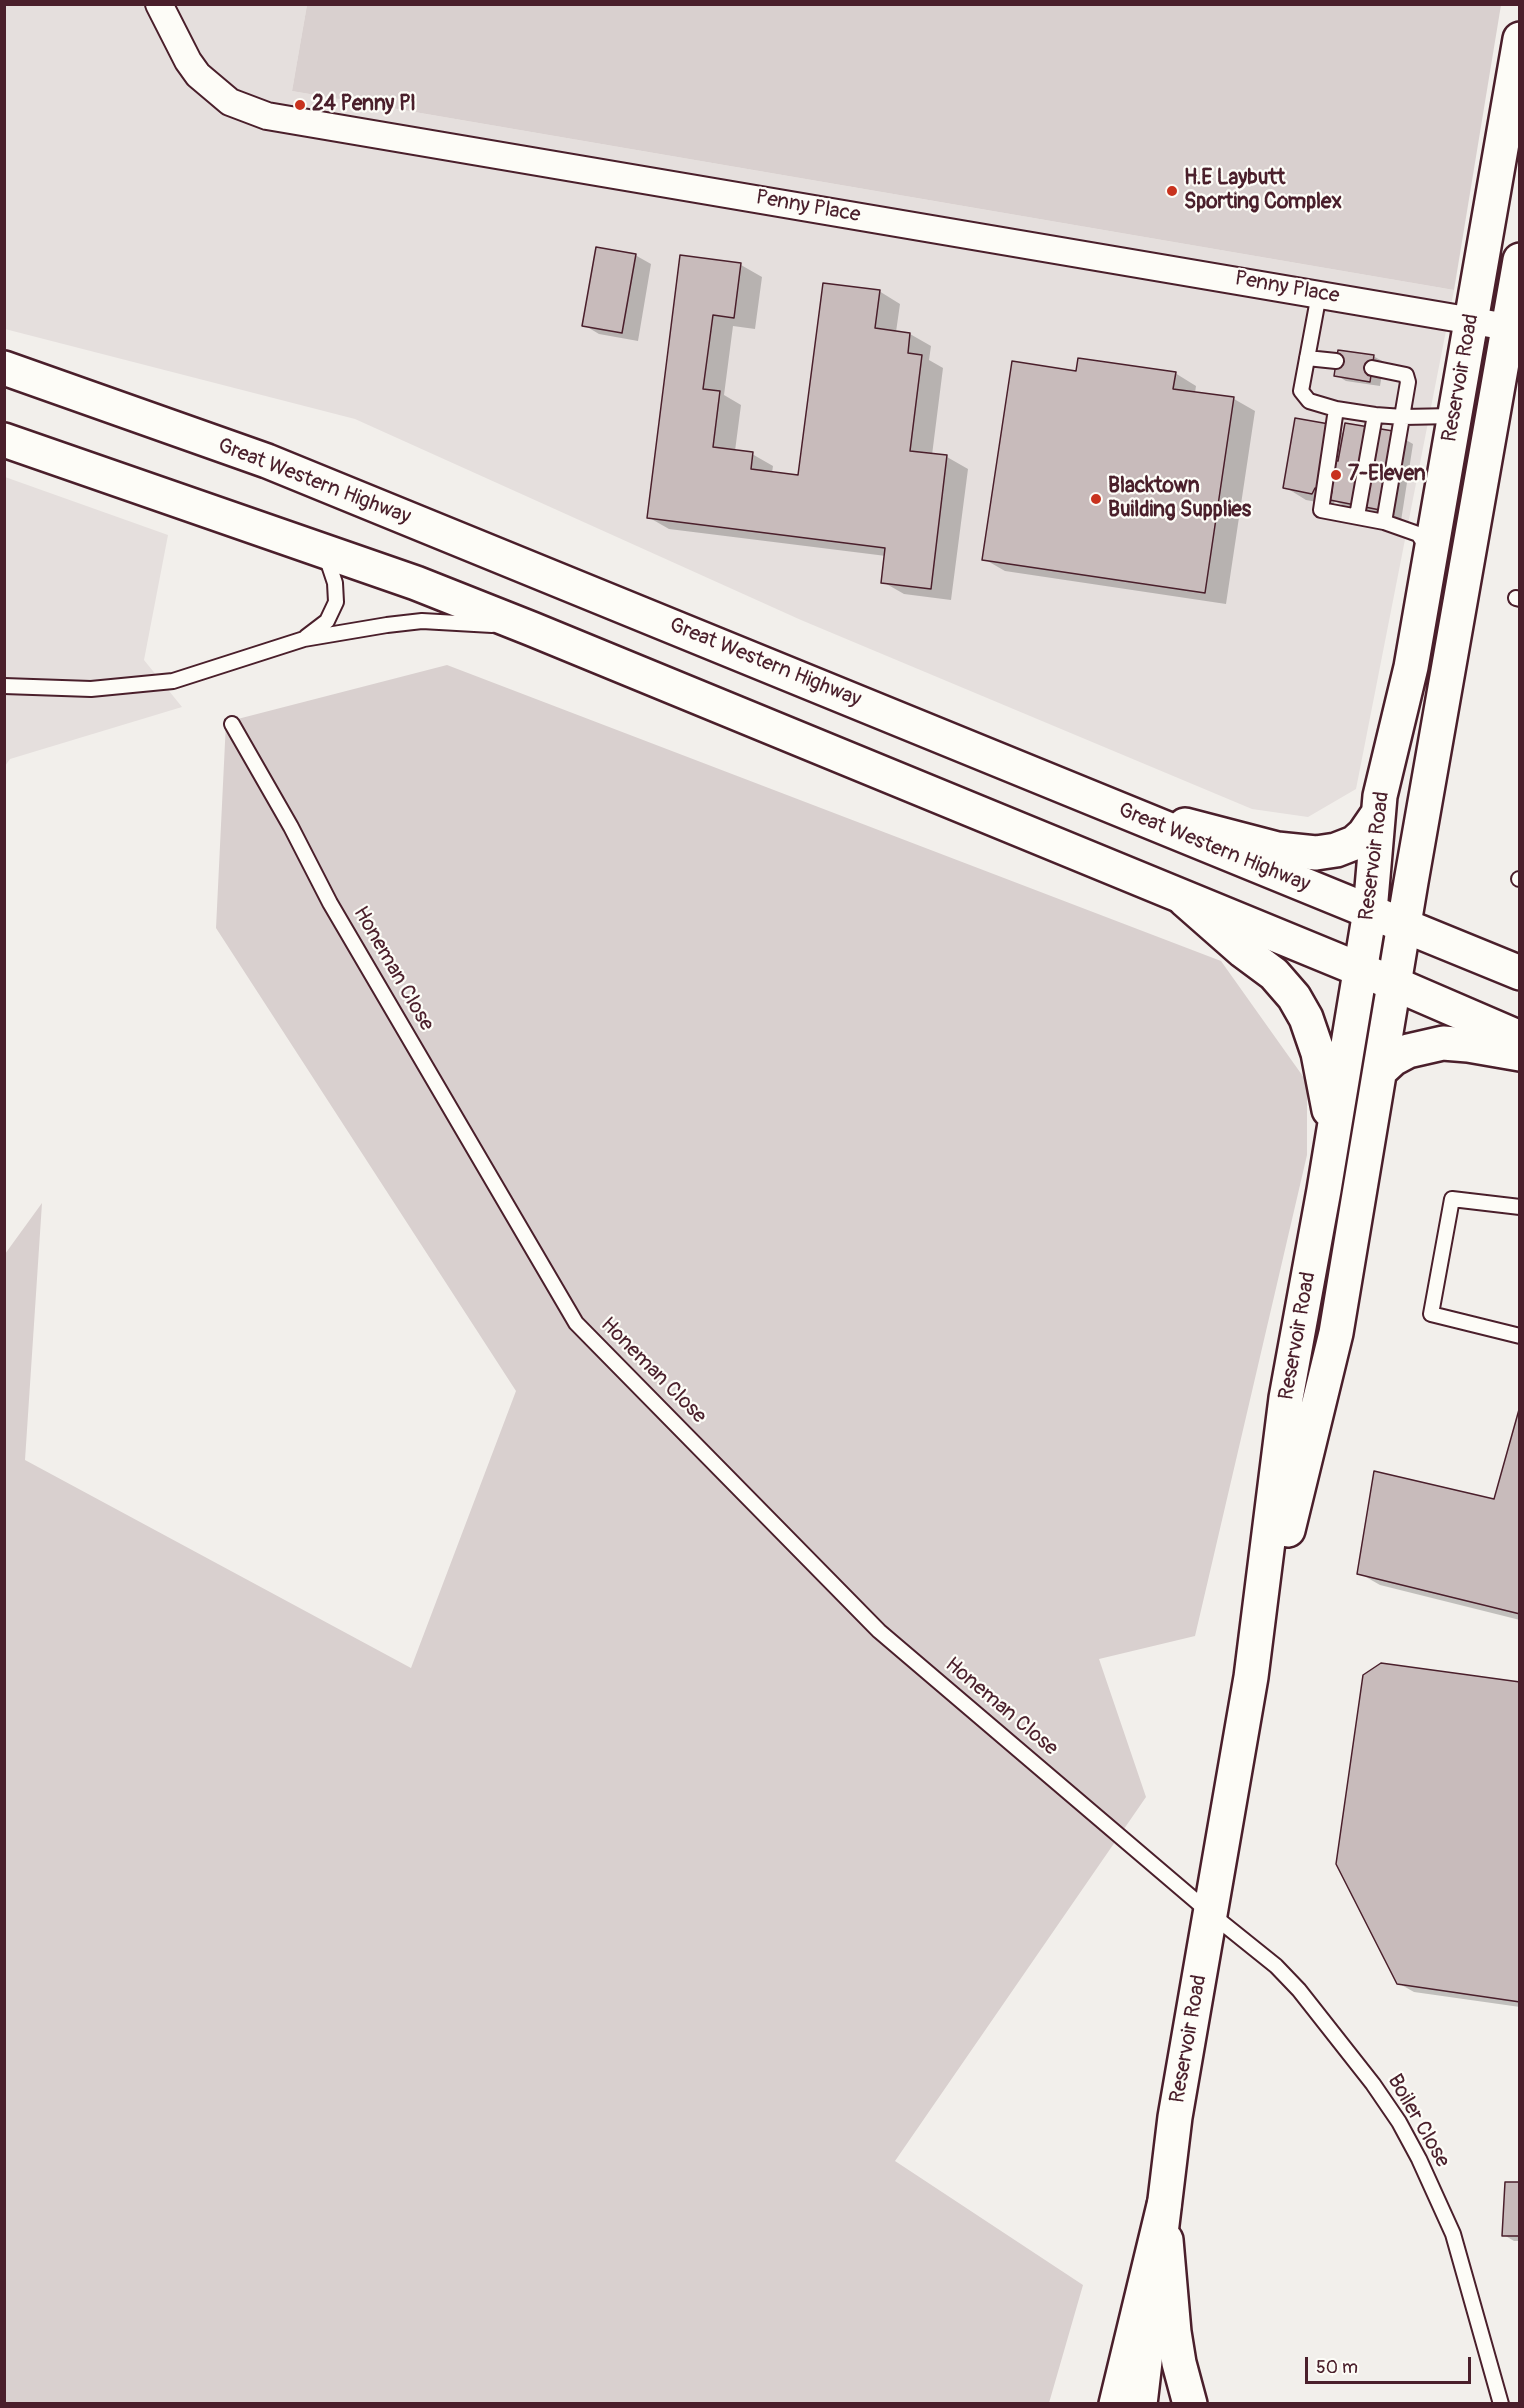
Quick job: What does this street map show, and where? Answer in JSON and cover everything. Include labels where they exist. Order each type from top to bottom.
[{"type":"main road","name":"Reservoir Road","points":[[1140,2403],[1175,2117],[1251,1677],[1286,1398],[1370,911],[1377,815],[1411,667],[1520,39]]},
{"type":"main road","name":"Reservoir Road","points":[[1251,1677],[1336,1333],[1520,260]]},
{"type":"main road","name":"Great Western Highway","points":[[4,368],[267,461],[1405,924],[1520,973]]},
{"type":"main road","points":[[4,440],[416,583],[1395,984],[1520,1038]]},
{"type":"main road","points":[[1108,805],[1277,849],[1316,853],[1336,850],[1354,843],[1364,834],[1377,815]]},
{"type":"main road","points":[[1183,898],[1243,951],[1274,974],[1294,997],[1305,1018],[1318,1053],[1333,1127]]},
{"type":"main road","points":[[1380,1071],[1393,1059],[1408,1051],[1443,1043],[1520,1054]]},
{"type":"main road","points":[[1116,2403],[1164,2205]]},
{"type":"main road","points":[[1164,2205],[1167,2269],[1174,2332],[1179,2363],[1190,2403]]},
{"type":"street","name":"Penny Place","points":[[159,4],[188,61],[198,75],[230,102],[267,116],[1508,327]]},
{"type":"lane","points":[[1319,294],[1301,391],[1303,396],[1315,404],[1336,410],[1403,417],[1454,416]]},
{"type":"lane","points":[[1307,358],[1336,361]]},
{"type":"lane","points":[[1372,368],[1406,375],[1408,382],[1384,522]]},
{"type":"lane","points":[[1336,410],[1322,510],[1384,522],[1418,534],[1431,554]]},
{"type":"lane","points":[[1357,516],[1375,415]]},
{"type":"lane","points":[[304,639],[327,621],[336,602],[335,583],[325,552]]},
{"type":"lane","points":[[4,686],[91,689],[173,681],[304,639],[422,621],[532,629]]},
{"type":"lane","name":"Honeman Close","points":[[232,724],[291,827],[330,903],[576,1323],[879,1631],[1210,1913]]},
{"type":"lane","points":[[1520,1207],[1452,1199],[1431,1314],[1520,1336]]},
{"type":"lane","name":"Boiler Close","points":[[1210,1913],[1276,1966],[1299,1990],[1373,2084],[1399,2122],[1419,2159],[1453,2234],[1501,2403]]},
{"type":"shaded area","name":"H.E Laybutt Sporting Complex","points":[[307,4],[1501,5],[1454,290],[292,91]]},
{"type":"shaded area","points":[[4,5],[307,5],[292,91],[1454,290],[1356,789],[1308,817],[1252,809],[801,620],[355,419],[5,329]]},
{"type":"shaded area","points":[[5,477],[168,535],[144,660],[182,707],[10,759],[5,766]]},
{"type":"shaded area","points":[[447,665],[1221,961],[1307,1082],[1307,1155],[1195,1636],[1099,1659],[1146,1797],[895,2161],[1083,2285],[1049,2403],[5,2404],[5,1254],[42,1203],[25,1460],[411,1668],[516,1391],[216,928],[226,722]]},
{"type":"building","points":[[596,247],[636,254],[622,333],[582,326]]},
{"type":"building","points":[[680,255],[741,263],[734,318],[713,315],[703,389],[720,391],[713,447],[753,452],[751,469],[798,475],[823,283],[880,290],[875,328],[910,333],[908,353],[922,355],[910,451],[947,455],[931,589],[881,583],[885,548],[647,518]]},
{"type":"building","points":[[1338,350],[1374,355],[1370,382],[1334,376]]},
{"type":"building","points":[[1078,358],[1176,372],[1173,389],[1234,397],[1205,593],[982,560],[1012,361],[1076,371]]},
{"type":"building","name":"7-Eleven","points":[[1295,418],[1329,424],[1324,459],[1338,461],[1345,423],[1393,431],[1380,510],[1330,500],[1332,491],[1315,488],[1312,494],[1283,488]]},
{"type":"building","points":[[1520,1406],[1520,1614],[1357,1574],[1374,1471],[1494,1499]]},
{"type":"building","points":[[1381,1663],[1520,1682],[1520,2002],[1397,1984],[1336,1864],[1363,1675]]},
{"type":"building","points":[[1505,2182],[1520,2182],[1520,2236],[1502,2236]]},
{"type":"place","name":"24 Penny Pl","points":[[300,105]]},
{"type":"place","name":"H.E Laybutt Sporting Complex","points":[[1172,191]]},
{"type":"place","name":"7-Eleven","points":[[1336,475]]},
{"type":"place","name":"Blacktown Building Supplies","points":[[1096,499]]}]
